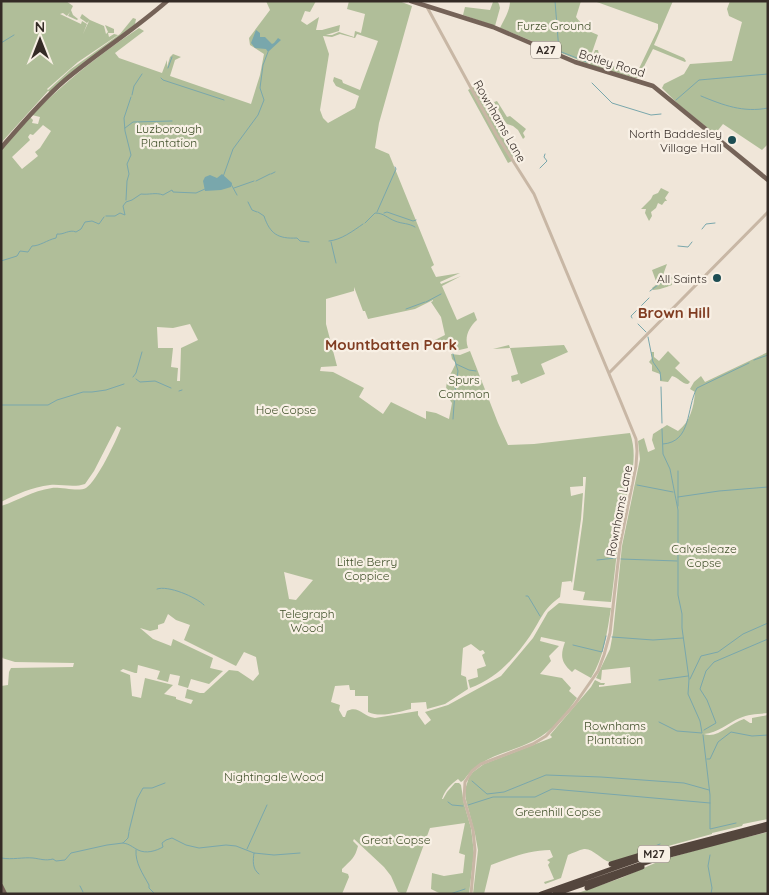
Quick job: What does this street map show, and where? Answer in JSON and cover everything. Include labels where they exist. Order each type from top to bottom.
[{"type":"highway","name":"M27","points":[[611,864],[674,846],[768,824]]},
{"type":"highway","name":"M27","points":[[555,894],[662,857],[768,829]]},
{"type":"highway","name":"M27","points":[[541,894],[703,840]]},
{"type":"highway","name":"M27","points":[[587,888],[662,857]]},
{"type":"main road","points":[[1,148],[35,110],[63,83],[90,60],[142,24],[167,1]]},
{"type":"main road","name":"Botley Road","points":[[412,1],[497,29],[574,62],[653,86],[768,180]]},
{"type":"main road","points":[[1,886],[5,894]]},
{"type":"street","name":"Rownhams Lane","points":[[426,6],[497,136],[534,194],[636,440],[637,456],[621,537],[612,625],[598,672],[583,694],[548,734],[533,744],[481,764],[467,778],[464,788],[464,799],[475,850],[471,894]]},
{"type":"street","points":[[432,17],[439,10]]},
{"type":"street","points":[[609,373],[768,212]]},
{"type":"green space","points":[[4,1],[66,1],[73,6],[71,10],[78,19],[68,16],[70,12],[67,16],[63,13],[60,14],[81,24],[82,21],[87,24],[83,34],[89,21],[87,23],[80,18],[82,14],[104,26],[106,34],[108,32],[105,25],[114,29],[114,33],[108,33],[109,37],[114,34],[118,35],[78,62],[48,90],[71,69],[120,34],[133,18],[136,19],[135,24],[50,92],[48,91],[1,143],[1,3]]},
{"type":"green space","points":[[266,1],[316,1],[310,12],[305,11],[301,21],[307,25],[319,17],[316,30],[340,25],[339,31],[326,35],[339,32],[354,37],[355,31],[361,33],[365,14],[347,9],[349,1],[399,1],[412,6],[379,123],[375,148],[389,154],[434,265],[431,267],[436,277],[460,273],[440,282],[441,284],[461,276],[442,286],[457,320],[474,312],[477,320],[468,333],[468,348],[455,351],[446,347],[445,342],[442,347],[432,347],[429,343],[445,335],[441,317],[431,302],[433,300],[415,309],[368,319],[354,287],[354,291],[326,299],[326,324],[337,366],[321,367],[320,371],[333,372],[364,388],[359,397],[383,414],[391,402],[426,419],[426,411],[449,419],[452,403],[448,398],[446,388],[448,378],[456,363],[452,359],[451,354],[460,355],[470,351],[508,445],[534,444],[630,433],[634,454],[632,475],[620,528],[611,602],[583,600],[585,592],[573,590],[583,519],[586,477],[583,477],[583,486],[570,487],[571,496],[583,493],[572,583],[571,581],[562,582],[560,597],[545,611],[524,644],[504,667],[488,679],[470,688],[468,680],[478,677],[477,669],[486,666],[482,655],[485,653],[483,650],[480,651],[471,644],[463,648],[461,675],[466,677],[468,689],[445,704],[427,709],[426,702],[411,703],[411,709],[390,714],[373,714],[368,712],[368,696],[355,696],[355,690],[350,690],[349,685],[335,686],[331,702],[340,705],[339,710],[343,717],[345,717],[347,711],[355,709],[375,718],[418,711],[418,715],[425,725],[431,720],[425,712],[448,705],[501,676],[533,638],[548,612],[559,603],[611,608],[602,653],[591,678],[575,669],[572,672],[566,665],[562,659],[565,642],[541,637],[540,641],[559,646],[549,656],[551,661],[540,674],[562,678],[571,688],[569,691],[577,698],[558,722],[547,732],[525,745],[479,765],[461,782],[458,779],[455,781],[445,793],[442,799],[455,783],[461,785],[471,828],[474,853],[469,894],[441,894],[431,889],[432,873],[444,876],[463,873],[465,855],[459,853],[465,823],[430,828],[404,894],[398,892],[391,876],[384,867],[354,839],[353,841],[358,846],[354,856],[342,869],[342,872],[348,874],[349,877],[342,894],[6,894],[1,884],[1,686],[8,685],[11,668],[73,667],[74,663],[15,662],[2,658],[4,657],[1,658],[1,506],[45,489],[79,490],[86,488],[101,469],[121,428],[117,426],[94,471],[85,484],[37,487],[1,502],[1,150],[30,117],[33,120],[32,123],[38,124],[40,117],[32,115],[58,90],[97,58],[139,28],[144,31],[115,53],[119,58],[162,73],[167,60],[167,67],[173,54],[181,57],[175,60],[170,76],[251,104],[264,54],[250,45],[249,38],[270,10]],"holes":[[[340,34],[355,38],[357,34],[378,41],[360,90],[334,77],[333,81],[336,86],[359,96],[355,108],[328,123],[323,118],[320,110],[329,54],[323,36],[332,37]],[[43,125],[51,131],[40,148],[35,152],[38,156],[22,169],[12,157],[30,140],[28,137],[30,134],[33,135]],[[190,324],[198,340],[181,348],[180,381],[177,381],[178,368],[171,367],[173,348],[158,348],[157,327],[173,328]],[[284,572],[313,580],[296,600],[289,599]],[[168,614],[176,620],[190,625],[184,640],[236,666],[244,652],[256,657],[259,674],[253,681],[238,671],[229,670],[204,693],[187,689],[185,698],[193,700],[191,704],[164,694],[173,685],[145,678],[141,698],[132,696],[130,675],[120,671],[123,669],[137,673],[138,665],[160,671],[157,679],[168,682],[170,674],[180,676],[178,685],[188,688],[191,679],[209,684],[223,671],[210,668],[213,658],[173,639],[171,646],[153,639],[140,628],[150,631],[158,629],[158,625],[164,623]]]},
{"type":"green space","points":[[497,1],[500,8],[495,26],[463,15],[465,7],[490,10],[493,2]]},
{"type":"green space","name":"Furze Ground","points":[[510,1],[581,1],[576,17],[591,32],[598,35],[588,64],[500,28],[508,12]]},
{"type":"green space","points":[[594,1],[673,1],[654,45],[684,58],[686,61],[653,49],[638,78],[590,65],[595,50],[598,50],[603,63],[623,69],[635,77],[658,29],[658,24]]},
{"type":"green space","points":[[730,1],[768,1],[768,144],[762,150],[723,124],[715,134],[678,104],[662,88],[664,84],[684,74],[690,64],[732,61],[742,22],[729,16],[727,9]]},
{"type":"green space","points":[[473,87],[513,156],[512,161],[508,163],[468,90]]},
{"type":"green space","points":[[497,101],[507,117],[510,116],[526,129],[523,133],[525,137],[523,139],[518,130],[507,124],[504,120],[494,102]]},
{"type":"green space","points":[[661,188],[669,192],[665,198],[667,201],[662,205],[658,203],[651,212],[652,216],[649,221],[645,213],[646,209],[641,209]]},
{"type":"green space","points":[[667,264],[663,275],[665,279],[676,276],[671,280],[672,285],[653,290],[652,288],[657,284],[652,270]]},
{"type":"green space","points":[[509,345],[510,348],[493,349]]},
{"type":"green space","points":[[564,345],[568,352],[541,364],[545,374],[521,384],[519,380],[512,382],[511,376],[518,374],[510,348]]},
{"type":"green space","points":[[668,351],[680,363],[675,368],[690,382],[688,384],[672,376],[668,382],[660,381],[660,374],[652,371],[652,365],[649,362],[652,358],[651,352],[654,352],[654,357],[659,361]]},
{"type":"green space","points":[[768,352],[768,713],[743,717],[718,730],[704,734],[719,733],[744,719],[752,723],[752,718],[768,715],[768,819],[743,824],[742,826],[610,862],[591,850],[582,849],[568,855],[561,878],[545,884],[544,882],[554,879],[548,865],[550,862],[547,860],[553,857],[550,850],[527,853],[491,865],[484,894],[473,894],[478,850],[466,800],[465,790],[469,777],[484,764],[551,738],[550,735],[595,680],[605,683],[604,685],[599,685],[599,687],[631,683],[630,667],[602,670],[601,680],[596,678],[610,649],[613,633],[622,546],[640,459],[638,441],[644,438],[648,452],[655,449],[652,440],[653,434],[667,425],[678,431],[686,423],[694,403],[695,392],[690,389],[701,376],[705,382]]},
{"type":"green space","points":[[768,832],[768,894],[575,894],[621,878],[662,860]]},
{"type":"water","points":[[256,30],[260,33],[260,37],[265,37],[272,44],[278,38],[281,40],[268,52],[266,49],[255,48],[251,43]]},
{"type":"water","points":[[222,174],[232,183],[231,187],[205,191],[203,181],[205,177],[210,175],[217,178]]},
{"type":"waterway","points":[[555,1],[559,51],[587,62]]},
{"type":"waterway","points":[[1,43],[14,35]]},
{"type":"waterway","points":[[223,177],[233,149],[258,115],[264,100],[260,88],[263,65],[268,52]]},
{"type":"waterway","points":[[168,68],[172,57]]},
{"type":"waterway","points":[[132,95],[134,86],[142,74]]},
{"type":"waterway","points":[[676,100],[699,80],[768,74]]},
{"type":"waterway","points":[[161,78],[224,100]]},
{"type":"waterway","points":[[592,83],[612,103],[651,115],[661,114]]},
{"type":"waterway","points":[[701,96],[742,109],[768,108]]},
{"type":"waterway","points":[[126,200],[129,174],[127,164],[131,155],[124,118],[131,97]]},
{"type":"waterway","points":[[125,128],[133,122],[172,121]]},
{"type":"waterway","points":[[540,168],[547,161],[544,157],[545,154]]},
{"type":"waterway","points":[[377,212],[396,169],[395,167]]},
{"type":"waterway","points":[[271,174],[275,172]]},
{"type":"waterway","points":[[256,181],[270,174]]},
{"type":"waterway","points":[[234,188],[254,181]]},
{"type":"waterway","points":[[231,184],[237,195]]},
{"type":"waterway","points":[[106,216],[115,216],[120,213],[125,215],[123,206],[126,202],[141,194],[163,195],[172,190],[173,192],[196,193],[205,189]]},
{"type":"waterway","points":[[248,202],[252,210],[257,212]]},
{"type":"waterway","points":[[258,212],[264,216],[269,227],[276,234],[285,238],[297,238],[300,241],[309,242]]},
{"type":"waterway","points":[[384,213],[387,212],[413,221],[416,220]]},
{"type":"waterway","points":[[365,223],[375,213],[378,213],[415,227]]},
{"type":"waterway","points":[[1,261],[17,256],[20,251],[28,252],[32,246],[56,238],[57,234],[71,231],[76,232],[81,229],[85,222],[92,221],[99,224],[104,217]]},
{"type":"waterway","points":[[702,229],[706,224],[715,223]]},
{"type":"waterway","points":[[329,241],[342,237],[363,224]]},
{"type":"waterway","points":[[331,242],[336,263]]},
{"type":"waterway","points":[[678,246],[688,247],[692,242]]},
{"type":"waterway","points":[[650,291],[667,278]]},
{"type":"waterway","points":[[426,302],[441,294]]},
{"type":"waterway","points":[[632,318],[631,316],[649,298]]},
{"type":"waterway","points":[[406,309],[425,302]]},
{"type":"waterway","points":[[638,324],[646,332]]},
{"type":"waterway","points":[[648,337],[653,362],[660,372],[661,380]]},
{"type":"waterway","points":[[133,377],[142,352]]},
{"type":"waterway","points":[[453,354],[458,371],[453,419]]},
{"type":"waterway","points":[[754,360],[768,355]]},
{"type":"waterway","points":[[663,444],[672,442],[684,431],[697,388],[749,363]]},
{"type":"waterway","points":[[456,364],[476,371]]},
{"type":"waterway","points":[[136,379],[140,382],[155,381],[171,388]]},
{"type":"waterway","points":[[1,405],[48,405],[57,400],[83,392],[106,390],[124,384]]},
{"type":"waterway","points":[[661,387],[662,423]]},
{"type":"waterway","points":[[659,722],[677,731],[702,733],[700,721],[688,694],[689,679],[678,595],[678,510],[670,469],[663,454],[662,429]]},
{"type":"waterway","points":[[678,471],[678,506]]},
{"type":"waterway","points":[[637,485],[673,492]]},
{"type":"waterway","points":[[678,497],[768,487]]},
{"type":"waterway","points":[[597,560],[616,558]]},
{"type":"waterway","points":[[621,559],[677,561]]},
{"type":"waterway","points":[[157,589],[162,588],[182,592],[204,605]]},
{"type":"waterway","points":[[526,596],[528,596],[540,616]]},
{"type":"waterway","points":[[690,679],[701,656],[718,652],[743,634],[768,623]]},
{"type":"waterway","points":[[573,645],[602,652],[606,636]]},
{"type":"waterway","points":[[612,637],[653,640],[683,638]]},
{"type":"waterway","points":[[704,730],[716,723],[707,700],[700,689],[706,671],[714,662],[768,639]]},
{"type":"waterway","points":[[659,680],[688,676]]},
{"type":"waterway","points":[[707,759],[710,759],[718,742],[731,732],[752,736],[768,735]]},
{"type":"waterway","points":[[703,735],[710,795],[710,829],[736,823]]},
{"type":"waterway","points":[[472,781],[487,794],[504,792],[546,775],[684,783],[709,790]]},
{"type":"waterway","points":[[129,831],[137,799],[143,788],[152,788],[165,783]]},
{"type":"waterway","points":[[468,805],[493,797],[535,797],[552,789],[710,803]]},
{"type":"waterway","points":[[448,802],[452,805],[463,806]]},
{"type":"waterway","points":[[247,849],[267,805]]},
{"type":"waterway","points":[[1,858],[65,860],[71,853],[123,843],[128,838],[129,832]]},
{"type":"waterway","points":[[123,843],[138,850],[148,852],[163,847],[162,843],[172,838],[186,845],[199,848],[226,845],[236,846],[254,853]]},
{"type":"waterway","points":[[638,853],[660,844]]},
{"type":"waterway","points":[[136,850],[140,868],[149,888],[155,894]]},
{"type":"waterway","points":[[259,874],[254,867],[254,853],[274,855],[300,853]]},
{"type":"waterway","points":[[710,855],[708,866],[712,888],[711,894]]},
{"type":"waterway","points":[[80,886],[83,892]]},
{"type":"waterway","points":[[450,894],[465,889]]},
{"type":"place","name":"North Baddesley Village Hall","points":[[732,140]]},
{"type":"place","name":"All Saints","points":[[717,278]]},
{"type":"district","name":"Brown Hill","points":[[674,312]]},
{"type":"district","name":"Mountbatten Park","points":[[391,344]]},
{"type":"park label","name":"Luzborough Plantation","points":[[169,135]]},
{"type":"park label","name":"Spurs Common","points":[[464,386]]},
{"type":"park label","name":"Hoe Copse","points":[[286,409]]},
{"type":"park label","name":"Calvesleaze Copse","points":[[704,555]]},
{"type":"park label","name":"Little Berry Coppice","points":[[367,568]]},
{"type":"park label","name":"Telegraph Wood","points":[[307,620]]},
{"type":"park label","name":"Rownhams Plantation","points":[[615,732]]},
{"type":"park label","name":"Nightingale Wood","points":[[274,776]]},
{"type":"park label","name":"Greenhill Copse","points":[[558,811]]},
{"type":"park label","name":"Great Copse","points":[[396,839]]}]
